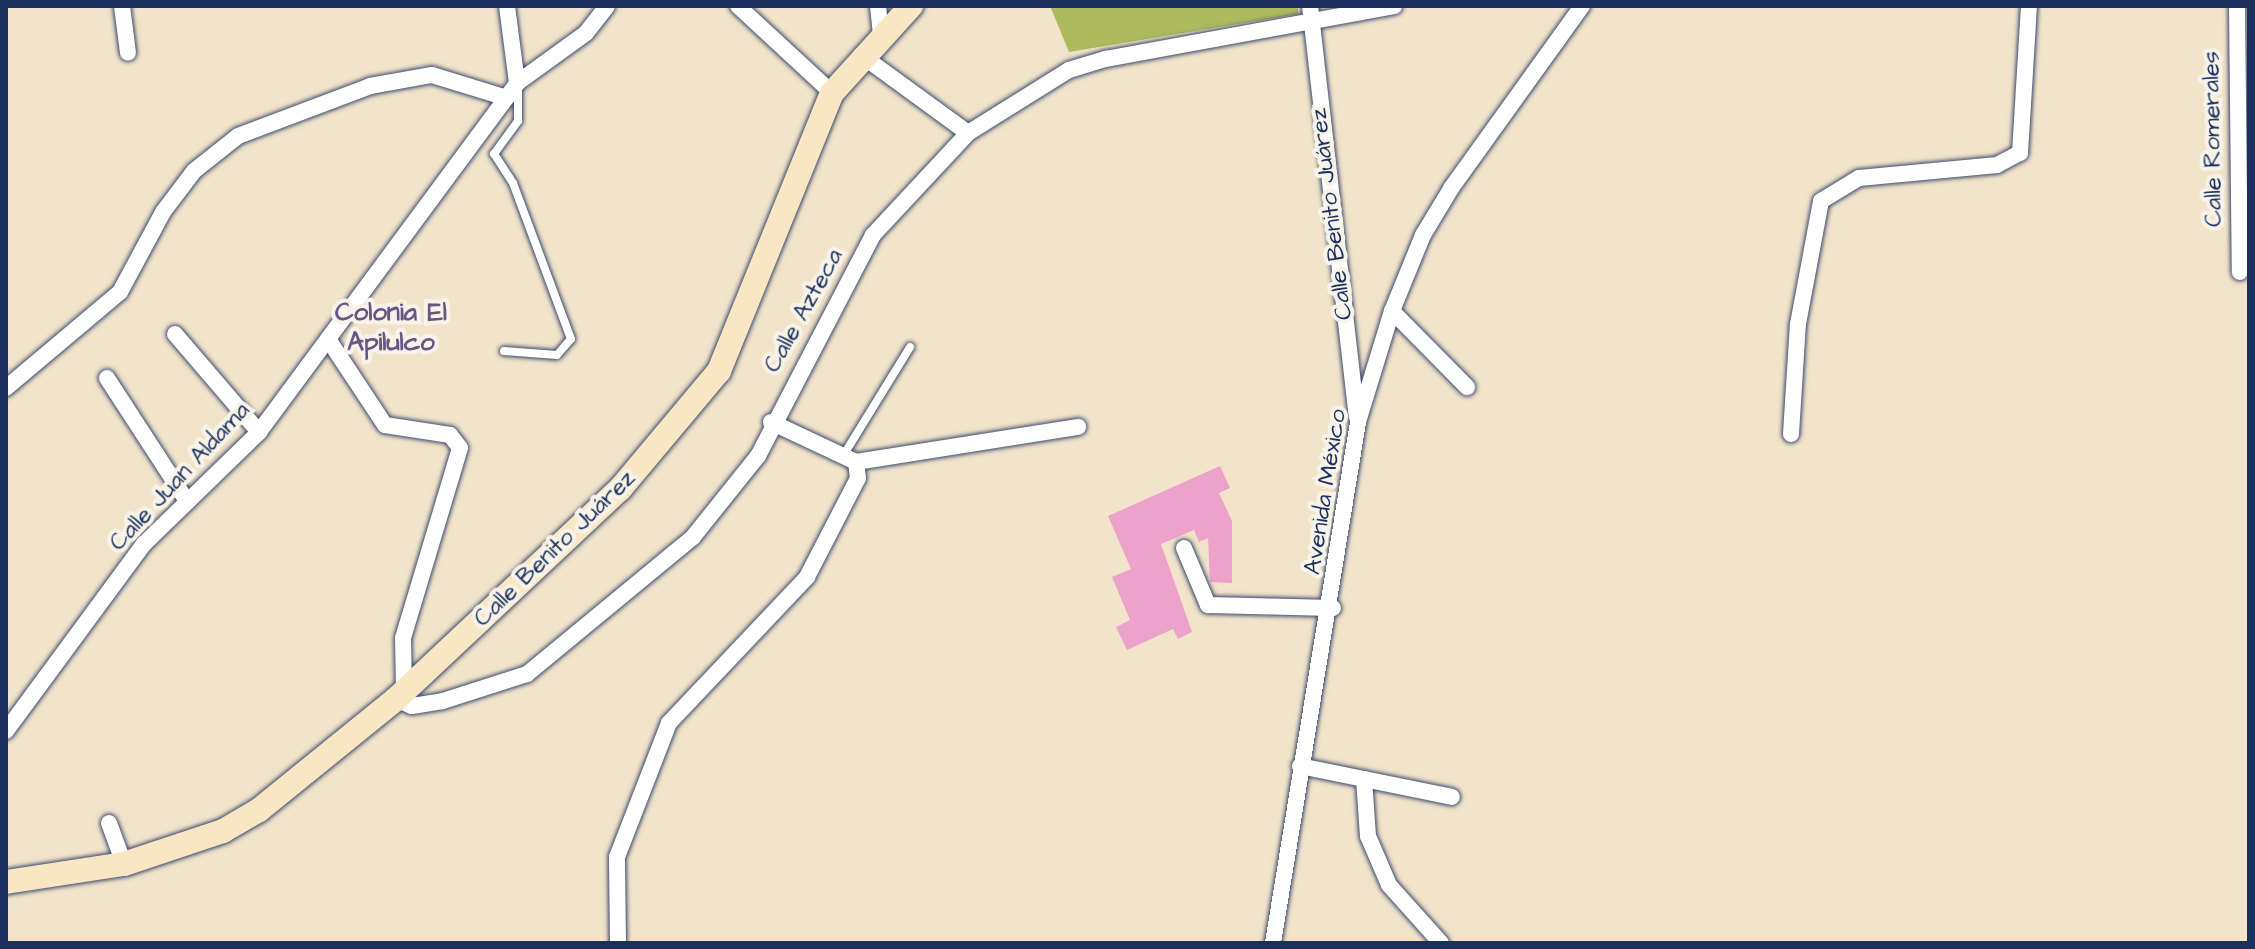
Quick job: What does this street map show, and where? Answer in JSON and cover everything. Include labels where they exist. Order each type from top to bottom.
[{"type":"main road","name":"Calle Benito Juárez","points":[[6,882],[124,864],[223,831],[259,810],[400,695],[694,409],[741,326],[832,93],[861,55],[911,6]]},
{"type":"street","points":[[122,6],[128,53]]},
{"type":"street","points":[[507,6],[517,83]]},
{"type":"street","name":"Calle Juan Aldama","points":[[6,731],[136,555],[259,432],[517,83],[586,33],[607,6]]},
{"type":"street","points":[[738,6],[832,93]]},
{"type":"street","points":[[878,6],[881,33]]},
{"type":"street","name":"Calle Azteca","points":[[400,695],[412,706],[443,701],[527,674],[693,537],[758,456],[771,422],[873,235],[968,133],[1069,70],[1310,13],[1394,6]]},
{"type":"street","name":"Avenida México","points":[[1273,943],[1300,766],[1333,608],[1358,422],[1392,311],[1437,211],[1582,6]]},
{"type":"street","points":[[1791,434],[1798,324],[1821,201],[1859,178],[1997,165],[2020,153],[2029,6]]},
{"type":"street","name":"Calle Romerales","points":[[2237,6],[2240,272]]},
{"type":"street","name":"Calle Benito Juárez","points":[[1310,13],[1358,422]]},
{"type":"street","points":[[861,55],[968,133]]},
{"type":"street","points":[[6,388],[120,292],[163,212],[194,171],[238,136],[331,98],[432,75],[507,98]]},
{"type":"street","points":[[1392,311],[1467,387]]},
{"type":"street","points":[[175,334],[259,432]]},
{"type":"street","points":[[328,339],[385,425],[450,435],[460,448],[403,638],[400,695]]},
{"type":"street","points":[[107,378],[187,501]]},
{"type":"street","points":[[771,422],[849,459],[1078,427]]},
{"type":"street","points":[[618,943],[617,857],[659,743],[685,699],[807,577],[858,478],[849,459]]},
{"type":"street","points":[[1184,548],[1208,605],[1333,608]]},
{"type":"street","points":[[1300,766],[1452,797]]},
{"type":"street","points":[[1364,779],[1368,836],[1389,885],[1441,943]]},
{"type":"street","points":[[109,823],[124,864]]},
{"type":"lane","points":[[504,351],[557,355],[571,339],[513,183],[494,154],[518,121],[517,83]]},
{"type":"lane","points":[[849,459],[910,347]]},
{"type":"green space","points":[[1050,6],[1298,6],[1298,14],[1069,52]]},
{"type":"building","points":[[1220,466],[1230,488],[1219,493],[1232,521],[1232,583],[1210,582],[1208,538],[1199,542],[1194,530],[1161,544],[1192,632],[1178,639],[1173,629],[1127,650],[1116,627],[1130,620],[1112,577],[1131,569],[1108,516]]},
{"type":"district","name":"Colonia El Apilulco","points":[[391,328]]}]
